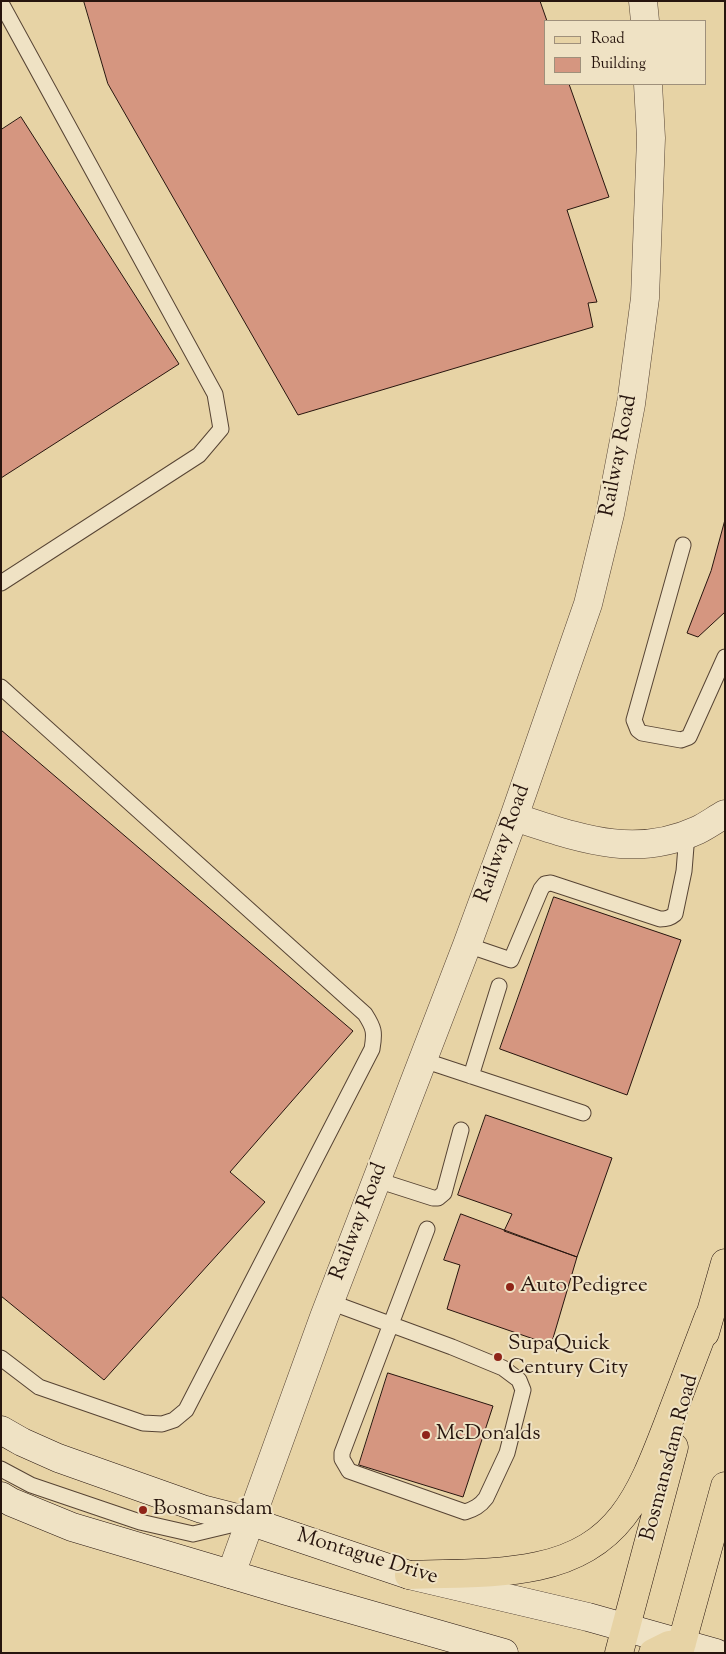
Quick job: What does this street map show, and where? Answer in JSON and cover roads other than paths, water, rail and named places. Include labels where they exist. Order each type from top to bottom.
[{"type":"main road","name":"Bosmansdam Road","points":[[622,1640],[725,1263]]},
{"type":"main road","points":[[409,1575],[482,1572],[537,1566],[575,1554],[610,1531],[627,1512],[649,1473],[709,1316]]},
{"type":"main road","points":[[653,1653],[669,1645],[680,1648],[725,1486]]},
{"type":"street","points":[[643,1],[645,20]]},
{"type":"street","name":"Railway Road","points":[[231,1574],[330,1302],[467,945],[588,604],[610,514],[631,404],[645,298],[650,138],[648,85]]},
{"type":"street","points":[[514,817],[586,840],[612,844],[652,844],[700,829],[725,814]]},
{"type":"street","name":"Montague Drive","points":[[1,1430],[22,1442],[58,1458],[202,1509],[249,1521],[409,1575],[622,1640],[716,1653]]},
{"type":"street","points":[[1,1496],[72,1527],[504,1653]]},
{"type":"lane","points":[[1,3],[215,394],[221,429],[199,456],[1,583]]},
{"type":"lane","points":[[682,545],[634,720],[638,730],[642,733],[681,740],[689,737],[725,657]]},
{"type":"lane","points":[[1,687],[365,1014],[372,1025],[374,1034],[372,1049],[186,1410],[174,1420],[162,1424],[143,1423],[38,1387],[1,1358]]},
{"type":"lane","points":[[467,945],[511,960],[541,888],[545,884],[551,883],[660,919],[671,917],[675,914],[684,871],[687,834]]},
{"type":"lane","points":[[471,1076],[499,986]]},
{"type":"lane","points":[[423,1060],[583,1113]]},
{"type":"lane","points":[[377,1180],[438,1198],[444,1193],[461,1130]]},
{"type":"lane","points":[[330,1302],[390,1324],[503,1368],[522,1384],[506,1453],[486,1498],[474,1509],[466,1512],[349,1471],[344,1465],[342,1453],[390,1324],[427,1229]]},
{"type":"lane","points":[[1,1469],[31,1485],[140,1522],[193,1534],[249,1521]]},
{"type":"place","name":"Auto Pedigree","points":[[510,1287]]},
{"type":"place","name":"SupaQuick Century City","points":[[498,1357]]},
{"type":"place","name":"McDonalds","points":[[426,1435]]},
{"type":"place","name":"Bosmansdam","points":[[143,1510]]}]
